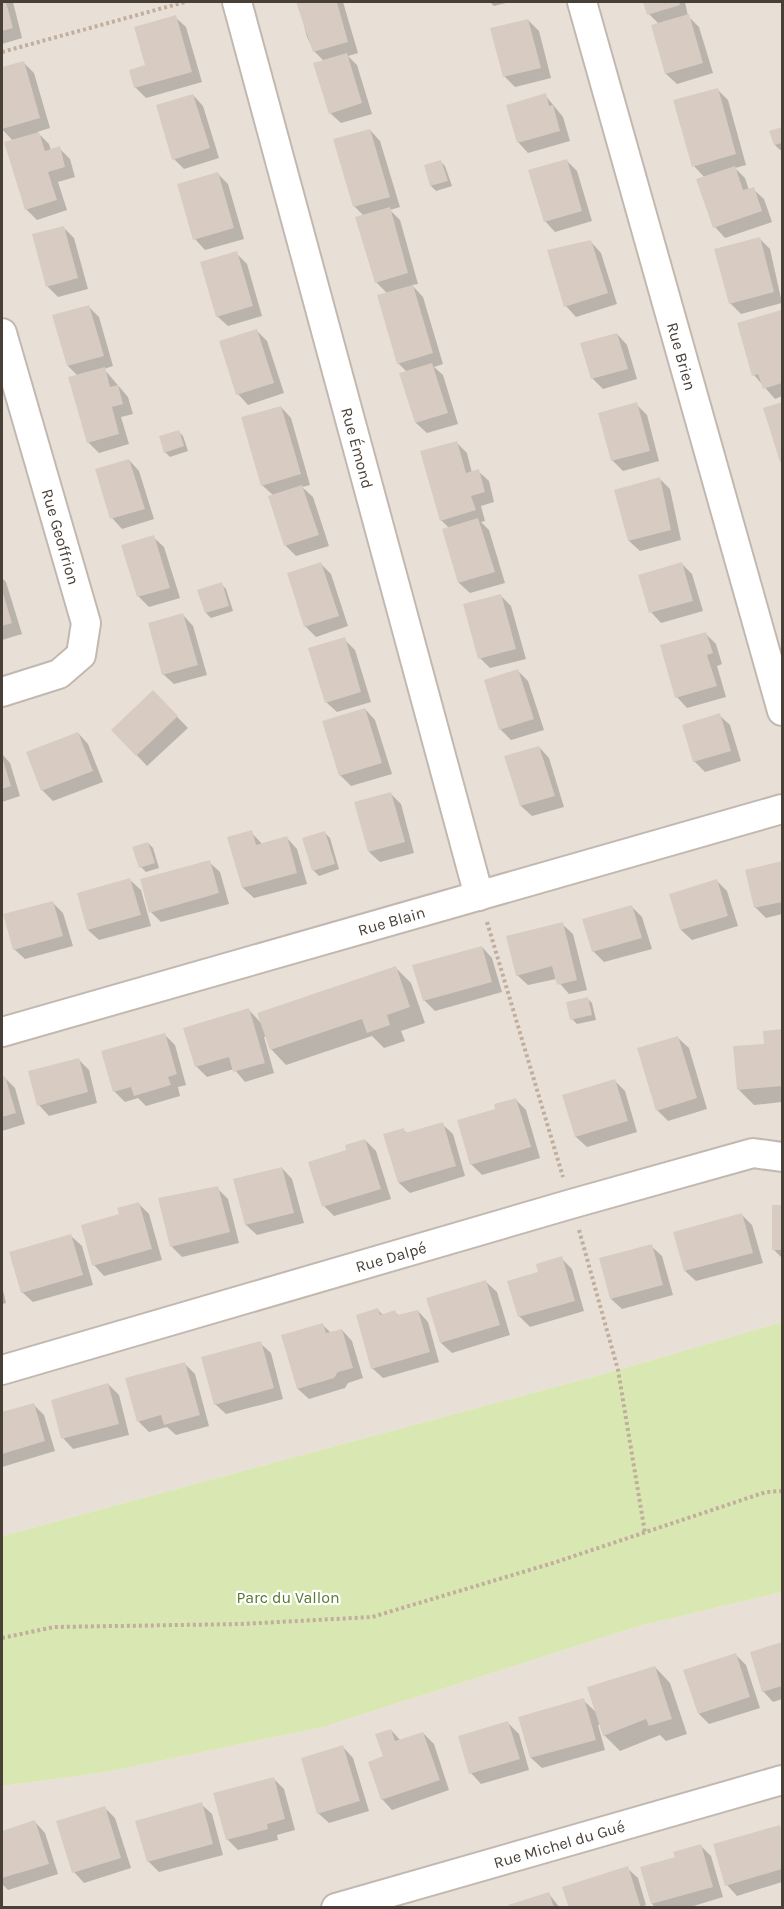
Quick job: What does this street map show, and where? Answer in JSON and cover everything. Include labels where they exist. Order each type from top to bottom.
[{"type":"street","name":"Rue Émond","points":[[237,2],[479,896]]},
{"type":"street","name":"Rue Brien","points":[[582,2],[783,711]]},
{"type":"street","name":"Rue Geoffrion","points":[[2,333],[86,623],[81,654],[59,674],[2,692]]},
{"type":"street","name":"Rue Blain","points":[[2,1032],[783,809]]},
{"type":"street","name":"Rue Dalpé","points":[[2,1370],[571,1204],[753,1154],[783,1157]]},
{"type":"street","name":"Rue Michel du Gué","points":[[336,1908],[783,1780]]},
{"type":"path","points":[[2,52],[185,2]]},
{"type":"path","points":[[2,1638],[54,1627],[241,1624],[372,1617],[553,1563],[766,1492],[783,1491]]},
{"type":"shaded area","points":[[2,2],[782,2],[782,1322],[618,1370],[2,1536]]},
{"type":"shaded area","points":[[782,1592],[782,1907],[2,1907],[2,1786],[106,1772],[323,1727],[639,1626]]},
{"type":"green space","name":"Parc du Vallon","points":[[782,1322],[782,1592],[639,1626],[323,1727],[106,1772],[2,1786],[2,1536],[618,1370]]},
{"type":"building","points":[[2,2],[6,2],[13,28],[2,31]]},
{"type":"building","points":[[296,2],[337,2],[348,42],[313,52]]},
{"type":"building","points":[[643,2],[679,2],[680,5],[647,15]]},
{"type":"building","points":[[689,14],[703,63],[665,74],[651,25]]},
{"type":"building","points":[[176,15],[192,72],[134,88],[129,70],[145,65],[134,27]]},
{"type":"building","points":[[528,19],[541,68],[503,77],[490,28]]},
{"type":"building","points":[[347,53],[362,103],[329,114],[313,63]]},
{"type":"building","points":[[24,61],[40,118],[2,129],[2,67]]},
{"type":"building","points":[[718,88],[736,154],[692,167],[673,100]]},
{"type":"building","points":[[546,93],[549,106],[553,105],[560,131],[517,143],[506,105]]},
{"type":"building","points":[[193,94],[210,148],[172,160],[156,105]]},
{"type":"building","points":[[782,127],[782,143],[774,145],[769,131]]},
{"type":"building","points":[[370,129],[390,197],[353,207],[333,139]]},
{"type":"building","points":[[39,132],[45,151],[60,146],[65,167],[48,172],[57,200],[25,210],[4,142]]},
{"type":"building","points":[[567,159],[582,211],[544,222],[528,170]]},
{"type":"building","points":[[441,160],[448,181],[430,186],[424,165]]},
{"type":"building","points":[[735,166],[743,190],[754,187],[762,211],[713,228],[696,179]]},
{"type":"building","points":[[218,172],[234,228],[193,240],[177,184]]},
{"type":"building","points":[[390,207],[408,273],[375,283],[355,217]]},
{"type":"building","points":[[64,226],[78,278],[46,287],[32,234]]},
{"type":"building","points":[[760,237],[774,292],[729,304],[714,249]]},
{"type":"building","points":[[591,240],[608,293],[564,307],[547,250]]},
{"type":"building","points":[[237,251],[253,306],[216,317],[200,262]]},
{"type":"building","points":[[413,285],[433,353],[397,364],[377,295]]},
{"type":"building","points":[[89,305],[104,356],[67,366],[52,315]]},
{"type":"building","points":[[781,310],[782,383],[763,389],[758,374],[752,376],[737,323]]},
{"type":"building","points":[[257,329],[274,383],[236,395],[219,341]]},
{"type":"building","points":[[617,333],[628,369],[591,379],[580,343]]},
{"type":"building","points":[[432,363],[448,413],[415,423],[399,373]]},
{"type":"building","points":[[105,367],[110,387],[118,385],[123,404],[112,407],[119,434],[87,443],[68,377]]},
{"type":"building","points":[[637,402],[650,451],[611,461],[598,413]]},
{"type":"building","points":[[782,402],[782,461],[780,462],[763,408]]},
{"type":"building","points":[[281,406],[301,474],[261,486],[241,417]]},
{"type":"building","points":[[179,430],[184,446],[164,453],[159,436]]},
{"type":"building","points":[[457,441],[466,473],[479,469],[485,492],[471,496],[476,510],[440,521],[420,451]]},
{"type":"building","points":[[129,459],[145,509],[110,519],[95,469]]},
{"type":"building","points":[[660,477],[671,530],[628,541],[614,490]]},
{"type":"building","points":[[302,485],[319,535],[284,546],[268,496]]},
{"type":"building","points":[[478,518],[495,572],[458,583],[442,529]]},
{"type":"building","points":[[154,535],[170,588],[137,597],[121,545]]},
{"type":"building","points":[[321,562],[339,616],[304,627],[287,573]]},
{"type":"building","points":[[682,562],[693,601],[649,613],[638,575]]},
{"type":"building","points":[[222,582],[229,606],[205,613],[197,590]]},
{"type":"building","points":[[2,590],[12,623],[2,626]]},
{"type":"building","points":[[501,594],[516,649],[478,659],[463,604]]},
{"type":"building","points":[[183,613],[198,665],[162,675],[148,623]]},
{"type":"building","points":[[706,632],[713,653],[707,655],[717,686],[675,698],[660,645]]},
{"type":"building","points":[[345,637],[361,692],[325,703],[308,648]]},
{"type":"building","points":[[518,669],[534,719],[499,730],[484,680]]},
{"type":"building","points":[[153,690],[178,716],[136,756],[111,730]]},
{"type":"building","points":[[365,708],[382,763],[339,776],[322,721]]},
{"type":"building","points":[[720,713],[731,751],[693,762],[682,725]]},
{"type":"building","points":[[78,732],[93,771],[41,791],[26,752]]},
{"type":"building","points":[[539,746],[555,796],[520,806],[504,756]]},
{"type":"building","points":[[2,757],[11,786],[2,789]]},
{"type":"building","points":[[391,792],[405,842],[368,852],[354,802]]},
{"type":"building","points":[[252,830],[256,845],[287,836],[297,873],[242,888],[227,837]]},
{"type":"building","points":[[325,831],[335,864],[312,871],[302,838]]},
{"type":"building","points":[[148,842],[155,863],[139,868],[132,847]]},
{"type":"building","points":[[210,860],[219,893],[149,913],[140,879]]},
{"type":"building","points":[[782,861],[782,902],[754,908],[745,870]]},
{"type":"building","points":[[130,878],[141,915],[87,930],[77,893]]},
{"type":"building","points":[[717,879],[728,916],[680,930],[669,894]]},
{"type":"building","points":[[53,901],[63,936],[13,950],[3,914]]},
{"type":"building","points":[[632,905],[642,938],[592,952],[582,919]]},
{"type":"building","points":[[563,922],[577,980],[557,985],[552,966],[516,976],[506,936]]},
{"type":"building","points":[[482,946],[492,982],[423,1001],[412,965]]},
{"type":"building","points":[[396,966],[410,1007],[387,1015],[390,1025],[367,1033],[362,1019],[270,1050],[257,1013]]},
{"type":"building","points":[[588,997],[592,1015],[570,1020],[566,1002]]},
{"type":"building","points":[[249,1008],[265,1063],[233,1072],[229,1057],[195,1067],[183,1028]]},
{"type":"building","points":[[782,1029],[782,1086],[737,1090],[733,1046],[764,1044],[763,1031]]},
{"type":"building","points":[[165,1033],[177,1074],[168,1077],[171,1085],[134,1096],[131,1087],[113,1092],[101,1051]]},
{"type":"building","points":[[678,1036],[697,1098],[656,1111],[637,1048]]},
{"type":"building","points":[[79,1058],[88,1092],[37,1106],[28,1071]]},
{"type":"building","points":[[5,1076],[16,1113],[2,1117],[2,1077]]},
{"type":"building","points":[[615,1079],[628,1121],[575,1137],[562,1095]]},
{"type":"building","points":[[516,1098],[531,1147],[470,1165],[457,1120],[495,1109],[494,1104]]},
{"type":"building","points":[[443,1122],[456,1166],[398,1183],[383,1134],[404,1128],[405,1133]]},
{"type":"building","points":[[365,1139],[381,1189],[322,1207],[308,1162],[346,1150],[345,1145]]},
{"type":"building","points":[[282,1167],[294,1213],[245,1225],[233,1179]]},
{"type":"building","points":[[218,1186],[230,1232],[170,1247],[158,1198]]},
{"type":"building","points":[[139,1202],[152,1249],[92,1266],[81,1225],[119,1214],[117,1208]]},
{"type":"building","points":[[772,1205],[782,1205],[782,1250],[772,1250]]},
{"type":"building","points":[[742,1213],[753,1253],[684,1271],[673,1232]]},
{"type":"building","points":[[71,1234],[83,1275],[21,1293],[9,1252]]},
{"type":"building","points":[[652,1244],[663,1285],[610,1299],[599,1258]]},
{"type":"building","points":[[562,1256],[575,1301],[518,1317],[507,1281],[538,1272],[536,1264]]},
{"type":"building","points":[[486,1280],[500,1325],[440,1343],[426,1298]]},
{"type":"building","points":[[378,1308],[380,1315],[395,1310],[397,1315],[418,1310],[430,1352],[371,1369],[356,1315]]},
{"type":"building","points":[[323,1323],[326,1333],[342,1329],[353,1368],[338,1372],[334,1378],[297,1389],[281,1335]]},
{"type":"building","points":[[261,1341],[274,1388],[214,1405],[201,1357]]},
{"type":"building","points":[[185,1362],[200,1415],[164,1425],[161,1415],[137,1422],[125,1378]]},
{"type":"building","points":[[108,1383],[119,1424],[61,1439],[51,1400]]},
{"type":"building","points":[[34,1403],[45,1441],[2,1454],[2,1412]]},
{"type":"building","points":[[782,1642],[782,1686],[762,1692],[750,1652]]},
{"type":"building","points":[[736,1653],[750,1697],[698,1714],[683,1670]]},
{"type":"building","points":[[655,1666],[672,1719],[649,1726],[646,1719],[603,1736],[587,1687]]},
{"type":"building","points":[[584,1698],[596,1740],[530,1758],[518,1717]]},
{"type":"building","points":[[508,1721],[520,1759],[469,1774],[458,1736]]},
{"type":"building","points":[[391,1729],[395,1741],[423,1732],[440,1780],[381,1800],[368,1762],[383,1756],[375,1734]]},
{"type":"building","points":[[343,1745],[360,1801],[317,1814],[301,1758]]},
{"type":"building","points":[[274,1777],[285,1819],[267,1824],[268,1829],[226,1840],[213,1793]]},
{"type":"building","points":[[202,1802],[213,1844],[147,1862],[135,1821]]},
{"type":"building","points":[[105,1806],[121,1858],[72,1873],[56,1821]]},
{"type":"building","points":[[35,1820],[49,1864],[2,1878],[2,1831]]},
{"type":"building","points":[[780,1825],[782,1869],[725,1886],[713,1844]]},
{"type":"building","points":[[701,1844],[713,1887],[651,1904],[640,1867],[675,1857],[673,1852]]},
{"type":"building","points":[[628,1866],[641,1908],[569,1908],[562,1887]]},
{"type":"building","points":[[549,1892],[554,1908],[509,1908],[508,1905]]}]
